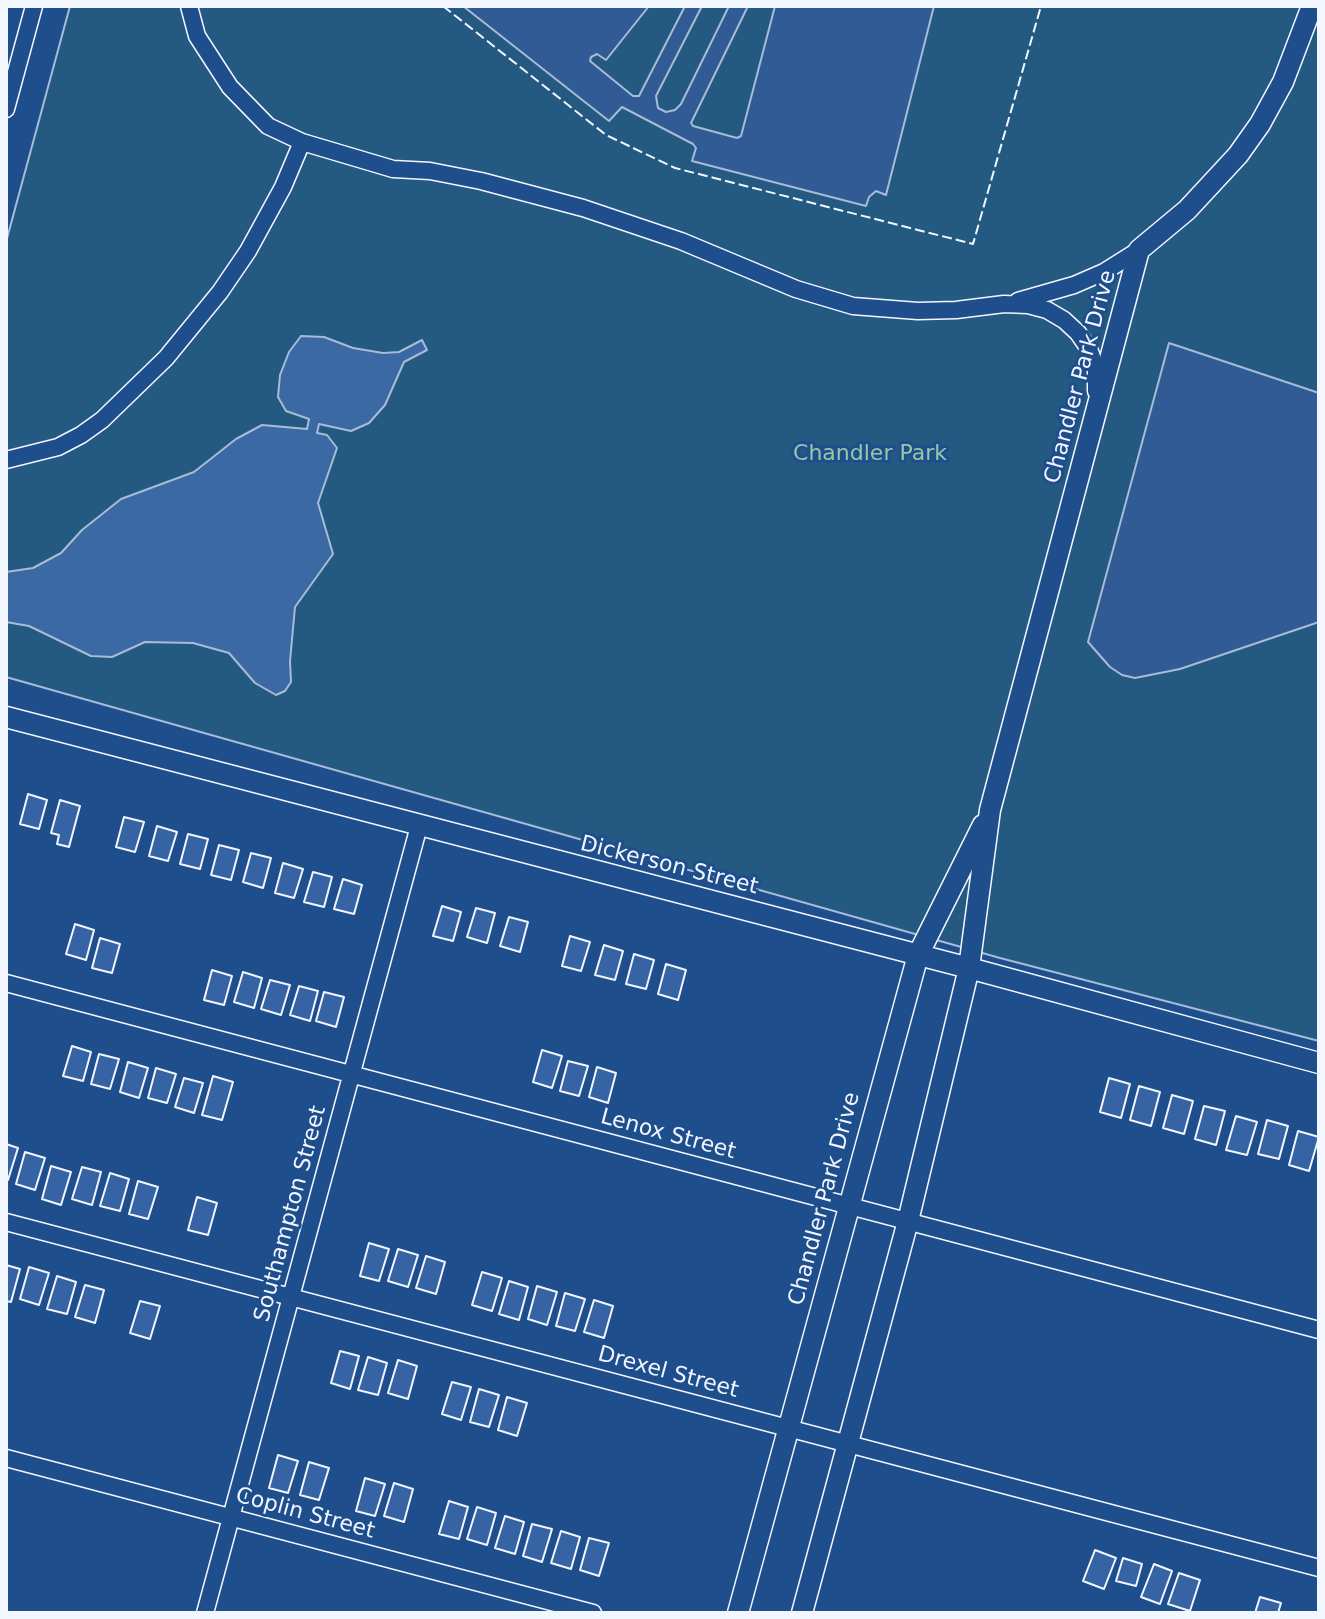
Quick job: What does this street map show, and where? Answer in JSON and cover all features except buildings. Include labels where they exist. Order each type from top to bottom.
[{"type":"street","points":[[6,109],[34,6]]},
{"type":"street","points":[[189,6],[197,36],[230,87],[268,126],[302,142],[393,169],[443,173],[583,208],[681,241],[796,289],[853,306],[918,311],[1004,304],[1043,296],[1074,285],[1104,272],[1139,250]]},
{"type":"street","name":"Chandler Park Drive","points":[[802,1613],[908,1221],[969,968],[990,810],[1139,250],[1214,184],[1253,134],[1283,82],[1312,6]]},
{"type":"street","points":[[6,460],[46,451],[81,435],[102,420],[166,358],[213,302],[248,251],[283,187],[302,142]]},
{"type":"street","points":[[1004,304],[1047,310],[1078,333],[1089,349],[1096,368],[1096,411]]},
{"type":"street","name":"Dickerson Street","points":[[6,717],[969,968],[1319,1063]]},
{"type":"street","name":"Chandler Park Drive","points":[[738,1613],[918,955],[990,810]]},
{"type":"street","name":"Southampton Street","points":[[205,1613],[419,826]]},
{"type":"street","name":"Lenox Street","points":[[6,983],[1319,1330]]},
{"type":"street","name":"Drexel Street","points":[[6,1222],[1319,1568]]},
{"type":"street","name":"Coplin Street","points":[[6,1458],[593,1613]]},
{"type":"green space","name":"Chandler Park","points":[[70,6],[1319,6],[1319,1041],[1000,958],[6,677],[6,242]]},
{"type":"shaded area","points":[[463,6],[649,6],[606,60],[597,54],[590,61],[633,96],[639,96],[685,6],[702,6],[656,96],[658,108],[666,112],[675,110],[681,104],[729,6],[748,6],[691,123],[737,138],[741,136],[775,6],[934,6],[886,195],[876,191],[869,197],[866,206],[692,161],[696,148],[693,144],[622,107],[609,121]]},
{"type":"shaded area","points":[[301,336],[324,337],[353,348],[383,353],[399,352],[422,340],[427,350],[404,362],[385,405],[369,423],[351,431],[319,424],[317,433],[327,435],[337,448],[318,503],[333,554],[295,607],[291,682],[285,691],[276,695],[255,683],[229,653],[193,643],[145,642],[112,657],[91,656],[29,626],[6,622],[6,572],[33,568],[61,553],[82,530],[121,499],[194,472],[236,439],[262,425],[307,429],[309,419],[286,411],[278,397],[280,375],[289,352]]},
{"type":"shaded area","points":[[1169,343],[1319,393],[1319,622],[1180,669],[1135,678],[1122,675],[1110,667],[1088,642]]},
{"type":"fence","points":[[443,6],[606,135],[675,168],[973,244],[1041,6]]}]
